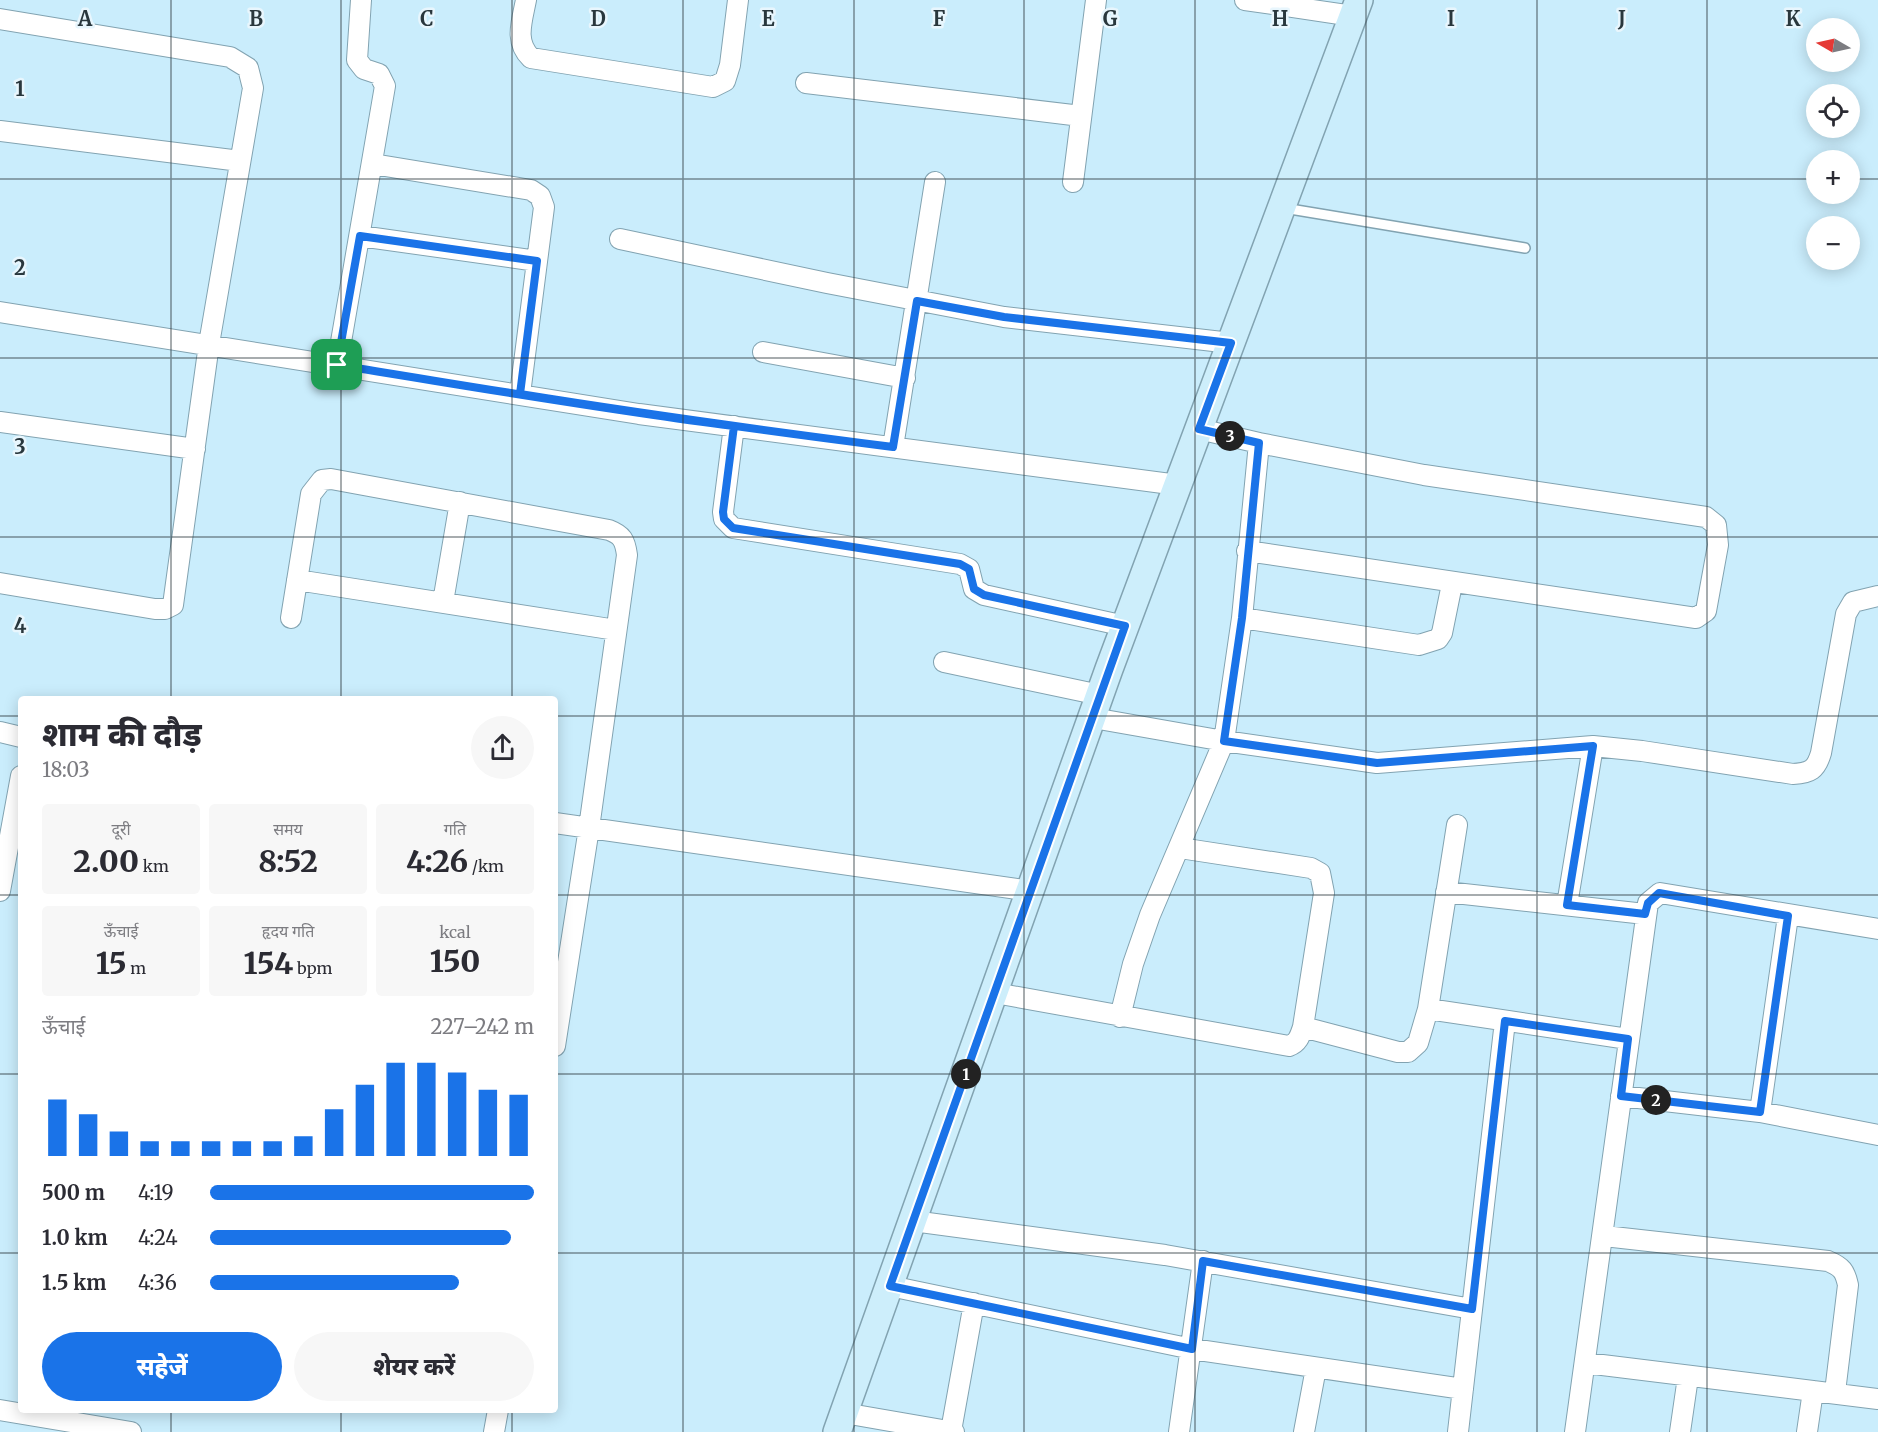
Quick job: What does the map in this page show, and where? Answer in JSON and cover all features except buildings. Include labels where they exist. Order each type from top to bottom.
[{"type":"street","points":[[337,365],[385,86],[379,74],[364,69],[357,60],[361,0]]},
{"type":"street","points":[[526,0],[520,37],[523,50],[531,58],[713,87],[725,81],[730,65],[738,0]]},
{"type":"street","points":[[1073,182],[1096,0]]},
{"type":"street","points":[[974,1303],[953,1432],[841,1423],[1125,626],[1356,8],[1245,0]]},
{"type":"street","points":[[0,20],[240,61],[248,68],[253,88],[209,344],[173,605],[165,609],[155,609],[0,583]]},
{"type":"street","points":[[806,83],[1081,116]]},
{"type":"street","points":[[0,131],[240,161]]},
{"type":"street","points":[[373,164],[531,190],[540,196],[544,207],[520,394]]},
{"type":"street","points":[[893,447],[935,182]]},
{"type":"street","points":[[360,236],[537,261]]},
{"type":"street","points":[[620,239],[1004,317],[1231,343]]},
{"type":"street","points":[[0,312],[734,426],[1178,485]]},
{"type":"street","points":[[763,352],[904,378]]},
{"type":"street","points":[[0,422],[195,449]]},
{"type":"street","points":[[734,426],[723,512],[724,519],[733,528],[960,564],[969,569],[974,589],[984,595],[1125,626]]},
{"type":"street","points":[[1199,429],[1424,475],[1706,516],[1712,520],[1718,531],[1718,545],[1706,611],[1696,618],[1452,584],[1247,551]]},
{"type":"street","points":[[1120,1017],[1142,938],[1224,741],[1242,618],[1259,443]]},
{"type":"street","points":[[291,618],[311,494],[322,480],[331,479],[609,530],[620,534],[626,542],[627,555],[589,828],[558,1027]]},
{"type":"street","points":[[443,602],[460,502]]},
{"type":"street","points":[[297,580],[616,630]]},
{"type":"street","points":[[1242,618],[1419,645],[1438,639],[1442,633],[1452,584]]},
{"type":"street","points":[[944,662],[1224,741],[1377,763],[1593,746],[1642,751],[1793,774],[1812,771],[1821,753],[1846,614],[1853,602],[1878,596]]},
{"type":"street","points":[[0,732],[18,736]]},
{"type":"street","points":[[1567,905],[1593,746]]},
{"type":"street","points":[[0,891],[18,792]]},
{"type":"street","points":[[558,823],[1031,891]]},
{"type":"street","points":[[1303,1028],[1408,1052],[1418,1043],[1428,1009],[1457,825]]},
{"type":"street","points":[[995,993],[1289,1046],[1299,1040],[1303,1028],[1324,893],[1320,873],[1311,868],[1180,848]]},
{"type":"street","points":[[1446,892],[1645,914]]},
{"type":"street","points":[[1575,1432],[1604,1236],[1628,1039],[1648,903],[1659,893],[1878,929]]},
{"type":"street","points":[[1760,1112],[1788,916]]},
{"type":"street","points":[[1428,1009],[1628,1039]]},
{"type":"street","points":[[1458,1432],[1505,1021]]},
{"type":"street","points":[[1621,1096],[1760,1112],[1878,1136]]},
{"type":"street","points":[[913,1221],[1203,1261],[1472,1309]]},
{"type":"street","points":[[1604,1236],[1828,1261],[1839,1266],[1846,1272],[1848,1286],[1835,1392]]},
{"type":"street","points":[[1179,1432],[1203,1261]]},
{"type":"street","points":[[890,1286],[1192,1349],[1463,1389]]},
{"type":"street","points":[[1586,1363],[1878,1399]]},
{"type":"street","points":[[1304,1432],[1316,1368]]},
{"type":"street","points":[[1680,1432],[1688,1377]]},
{"type":"street","points":[[1807,1432],[1813,1391]]},
{"type":"street","points":[[0,1410],[131,1432]]},
{"type":"street","points":[[494,1432],[497,1413]]},
{"type":"lane","points":[[1282,207],[1525,249]]},
{"type":"route","points":[[337,365],[360,236],[537,261],[520,394],[639,414],[893,447],[917,301],[1004,317],[1231,343],[1199,429],[1259,443],[1242,618],[1224,741],[1377,763],[1426,761],[1593,746],[1567,905],[1645,914],[1648,903],[1659,893],[1788,916],[1760,1112],[1621,1096],[1628,1039],[1505,1021],[1472,1309],[1203,1261],[1192,1349],[890,1286],[1125,626],[976,592],[969,569],[960,564],[733,528],[724,519],[723,512],[734,426],[639,414],[337,365]]}]
